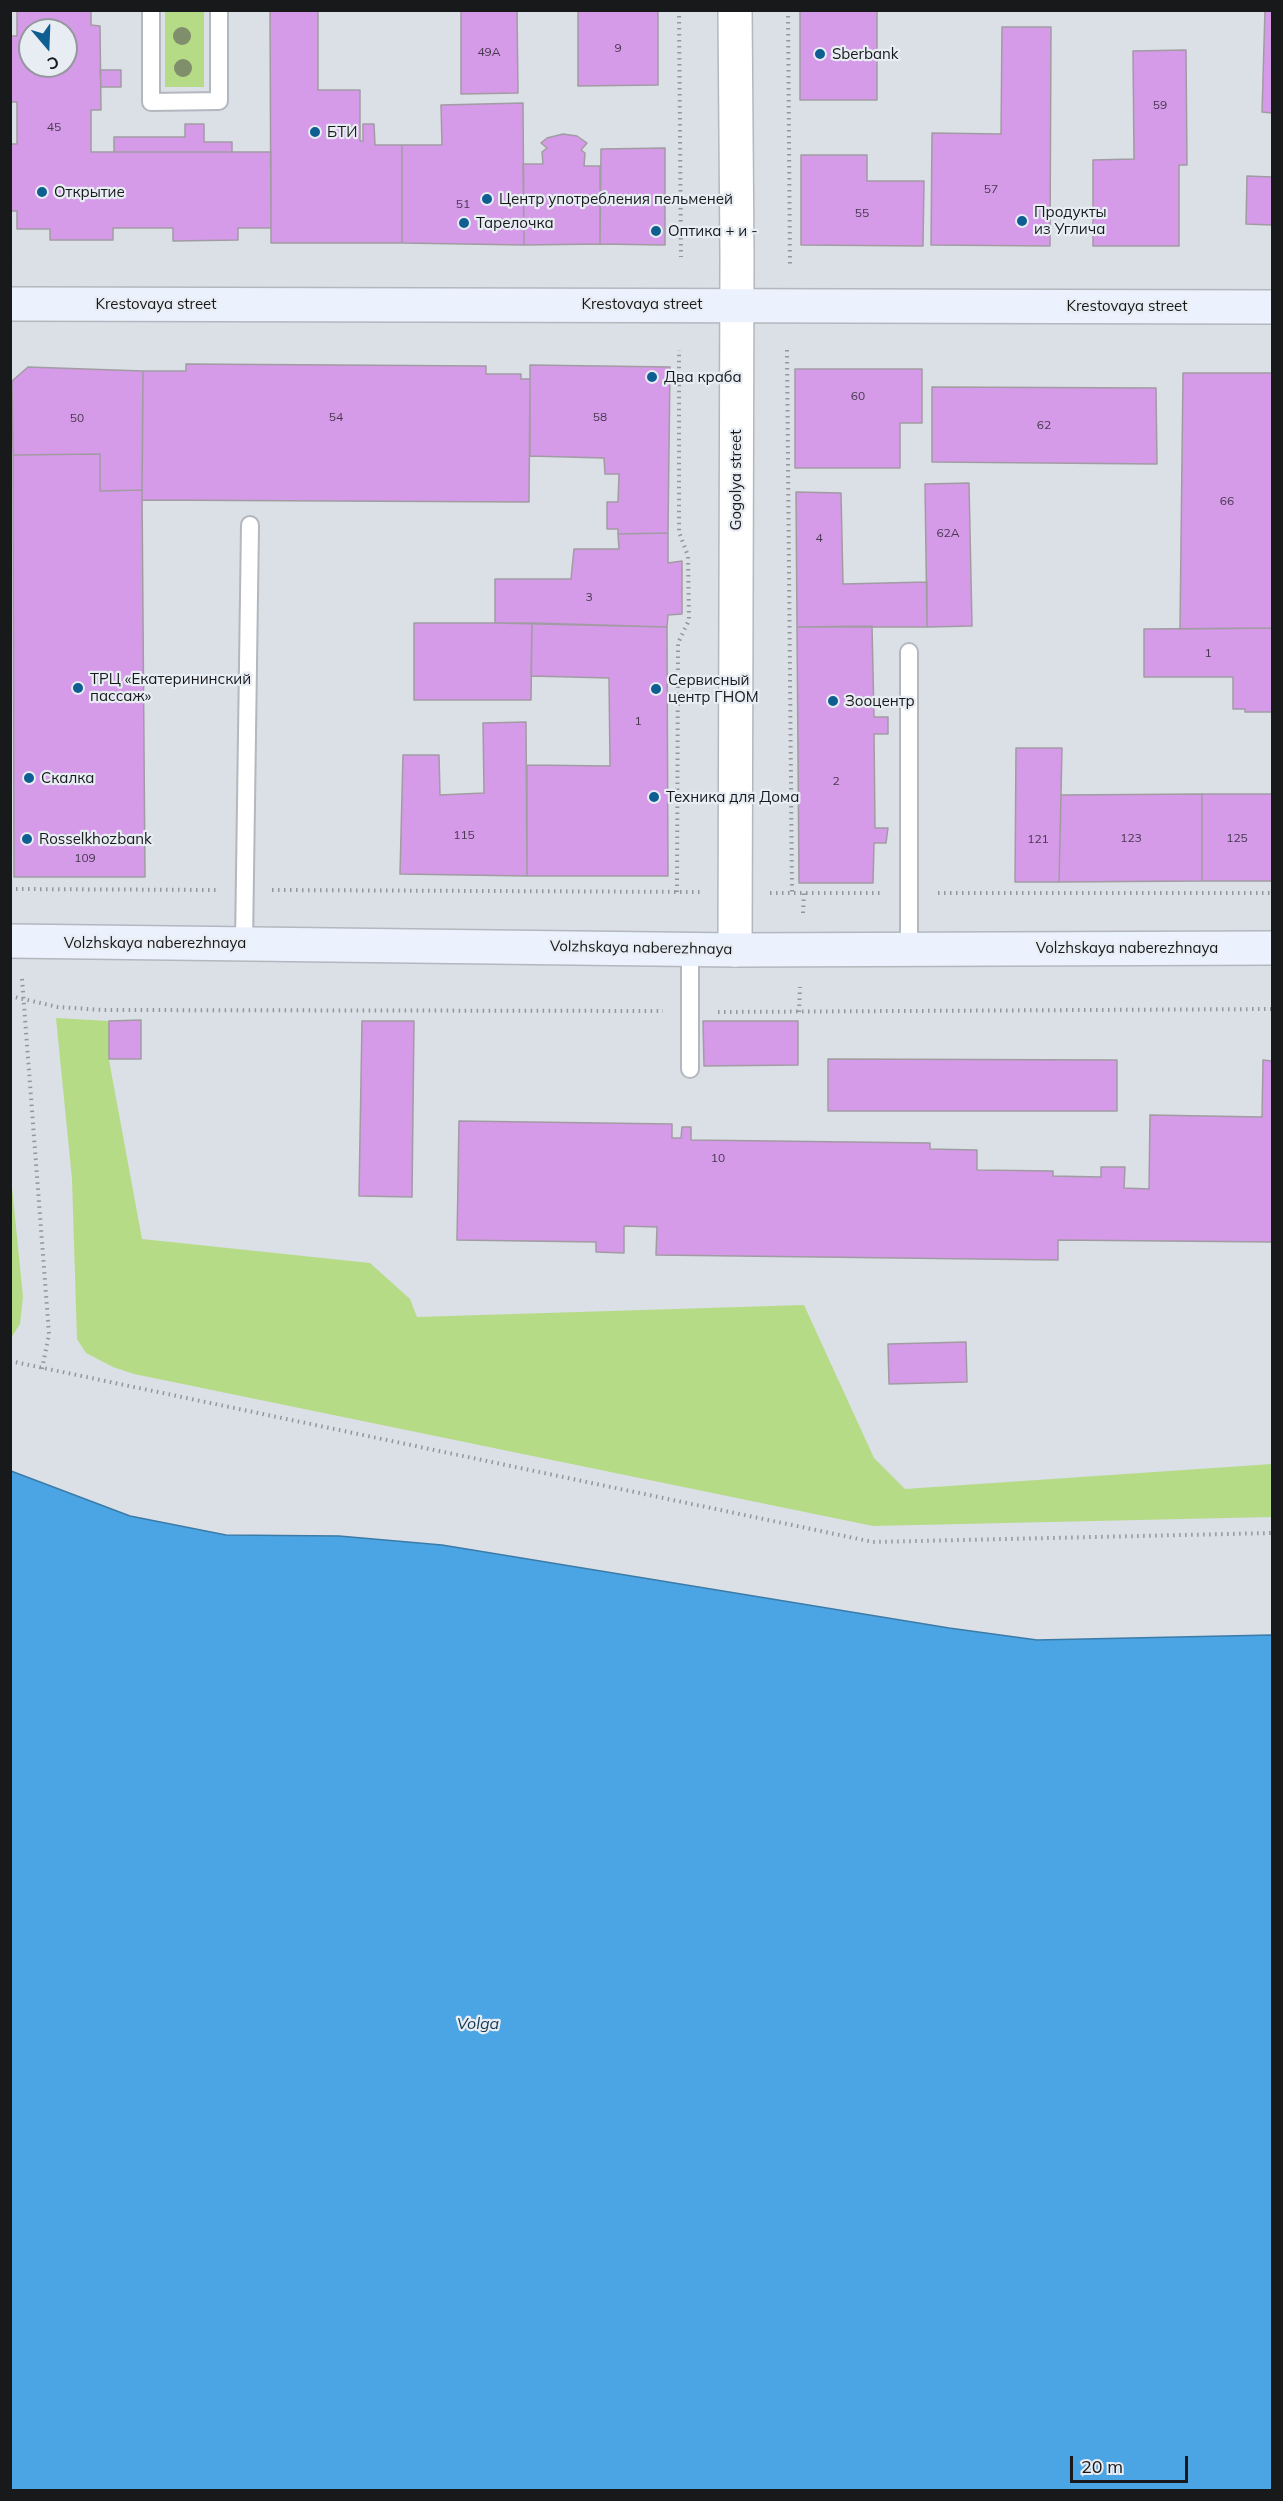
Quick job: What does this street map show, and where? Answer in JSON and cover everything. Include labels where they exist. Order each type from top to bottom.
[{"type":"street","name":"Gogolya street","points":[[735,10],[737,304],[735,950]]},
{"type":"street","name":"Krestovaya street","points":[[10,304],[791,304],[1272,307]]},
{"type":"street","name":"Volzhskaya naberezhnaya","points":[[14,942],[735,950],[1272,948]]},
{"type":"lane","points":[[151,10],[151,102],[219,101],[219,10]]},
{"type":"lane","points":[[244,943],[250,525]]},
{"type":"lane","points":[[909,652],[909,949]]},
{"type":"lane","points":[[690,948],[690,1069]]},
{"type":"path","points":[[679,10],[681,257]]},
{"type":"path","points":[[788,10],[791,304]]},
{"type":"path","points":[[676,892],[678,643],[689,620],[688,556],[679,532],[679,350]]},
{"type":"path","points":[[787,350],[792,893]]},
{"type":"path","points":[[10,889],[1272,893]]},
{"type":"path","points":[[14,942],[24,1000],[49,1334],[42,1369]]},
{"type":"path","points":[[10,996],[58,1007],[103,1010],[1272,1009]]},
{"type":"path","points":[[10,1361],[873,1542],[1272,1533]]},
{"type":"green space","points":[[165,11],[204,11],[204,87],[165,87]]},
{"type":"green space","points":[[56,1018],[109,1021],[109,1060],[142,1239],[370,1263],[410,1299],[417,1317],[804,1305],[874,1458],[905,1489],[1272,1464],[1272,1517],[873,1526],[134,1374],[113,1367],[86,1353],[77,1339],[72,1179]]},
{"type":"green space","points":[[11,1177],[23,1297],[20,1324],[11,1338]]},
{"type":"water","name":"Volga","points":[[11,1471],[130,1516],[226,1535],[339,1536],[442,1545],[949,1628],[1037,1640],[1272,1635],[1272,2490],[11,2490]]},
{"type":"building","points":[[17,10],[91,10],[91,25],[100,26],[101,110],[91,110],[91,152],[271,152],[271,228],[238,228],[238,240],[173,241],[173,228],[113,228],[113,240],[50,240],[50,229],[17,229],[17,211],[10,211],[10,144],[17,144],[17,102],[10,102],[10,36],[17,36]]},
{"type":"building","name":"БТИ","points":[[270,10],[318,10],[318,90],[360,90],[360,141],[363,141],[363,124],[374,124],[375,145],[402,145],[402,243],[271,243]]},
{"type":"building","points":[[461,10],[517,10],[518,93],[461,94]]},
{"type":"building","points":[[578,10],[658,10],[658,85],[578,86]]},
{"type":"building","points":[[800,10],[877,10],[877,100],[800,100]]},
{"type":"building","points":[[1265,10],[1272,10],[1272,113],[1262,112]]},
{"type":"building","points":[[1002,27],[1051,27],[1050,246],[931,245],[932,133],[1001,134]]},
{"type":"building","points":[[1186,50],[1187,165],[1179,165],[1179,246],[1093,246],[1093,160],[1134,159],[1133,51]]},
{"type":"building","points":[[100,70],[121,70],[121,87],[101,87]]},
{"type":"building","points":[[523,103],[524,245],[402,243],[402,145],[442,145],[441,105]]},
{"type":"building","points":[[185,124],[204,124],[204,142],[232,142],[232,152],[114,152],[114,137],[185,137]]},
{"type":"building","points":[[563,134],[577,136],[587,143],[581,150],[585,153],[584,166],[600,166],[600,244],[524,245],[523,164],[543,164],[542,152],[547,148],[541,143],[547,138]]},
{"type":"building","points":[[665,148],[665,245],[600,244],[601,149]]},
{"type":"building","points":[[801,155],[867,155],[867,181],[924,181],[923,246],[801,245]]},
{"type":"building","points":[[1247,176],[1272,177],[1272,225],[1246,224]]},
{"type":"building","points":[[186,364],[486,366],[486,374],[521,374],[521,379],[530,379],[529,502],[142,500],[143,371],[186,371]]},
{"type":"building","points":[[530,365],[670,367],[668,533],[618,534],[618,529],[607,529],[607,502],[618,502],[619,474],[605,474],[604,458],[530,456]]},
{"type":"building","points":[[28,367],[143,371],[142,490],[100,491],[100,454],[13,455],[12,381]]},
{"type":"building","points":[[795,369],[922,369],[922,423],[900,423],[900,468],[795,468]]},
{"type":"building","points":[[1183,373],[1272,373],[1272,628],[1180,629]]},
{"type":"building","points":[[932,387],[1156,388],[1157,464],[932,462]]},
{"type":"building","name":"ТРЦ «Екатерининский пассаж»","points":[[100,454],[100,491],[142,490],[145,877],[14,877],[13,455]]},
{"type":"building","points":[[969,483],[972,626],[927,627],[925,484]]},
{"type":"building","points":[[796,492],[841,493],[843,584],[927,582],[927,627],[797,627]]},
{"type":"building","points":[[668,533],[668,563],[682,561],[682,614],[668,615],[667,627],[495,623],[495,579],[571,579],[574,549],[619,549],[618,534]]},
{"type":"building","points":[[414,623],[532,623],[531,700],[414,700]]},
{"type":"building","points":[[532,623],[667,627],[668,876],[527,876],[527,765],[610,766],[609,678],[531,676]]},
{"type":"building","points":[[872,626],[874,717],[888,717],[888,734],[874,734],[875,828],[888,828],[886,843],[874,843],[873,883],[799,883],[797,627]]},
{"type":"building","points":[[1272,628],[1272,712],[1245,712],[1245,709],[1233,709],[1233,677],[1144,677],[1144,629]]},
{"type":"building","points":[[526,722],[527,876],[400,874],[403,755],[439,755],[440,795],[484,793],[483,723]]},
{"type":"building","points":[[1016,748],[1062,748],[1059,882],[1015,882]]},
{"type":"building","points":[[1202,794],[1202,881],[1059,882],[1061,795]]},
{"type":"building","points":[[1202,794],[1272,794],[1272,881],[1202,881]]},
{"type":"building","points":[[141,1020],[141,1059],[109,1059],[109,1021]]},
{"type":"building","points":[[362,1021],[414,1021],[412,1197],[359,1196]]},
{"type":"building","points":[[703,1021],[798,1021],[798,1065],[704,1066]]},
{"type":"building","points":[[828,1059],[1117,1060],[1117,1111],[828,1111]]},
{"type":"building","points":[[1263,1060],[1272,1061],[1272,1242],[1058,1240],[1058,1260],[656,1255],[657,1227],[624,1226],[624,1253],[596,1252],[596,1242],[457,1240],[459,1121],[672,1124],[672,1138],[681,1138],[682,1127],[691,1127],[691,1140],[930,1143],[930,1149],[977,1150],[977,1170],[1053,1171],[1053,1176],[1101,1177],[1101,1167],[1125,1167],[1124,1188],[1149,1189],[1150,1115],[1262,1117]]},
{"type":"building","points":[[966,1342],[967,1382],[889,1384],[888,1344]]},
{"type":"place","name":"Sberbank","points":[[820,54]]},
{"type":"place","name":"БТИ","points":[[315,132]]},
{"type":"place","name":"Открытие","points":[[42,192]]},
{"type":"place","name":"Центр употребления пельменей","points":[[487,199]]},
{"type":"place","name":"Продукты из Углича","points":[[1022,221]]},
{"type":"place","name":"Тарелочка","points":[[464,223]]},
{"type":"place","name":"Оптика + и -","points":[[656,231]]},
{"type":"place","name":"Два краба","points":[[652,377]]},
{"type":"place","name":"ТРЦ «Екатерининский пассаж»","points":[[78,688]]},
{"type":"place","name":"Сервисный центр ГНОМ","points":[[656,689]]},
{"type":"place","name":"Зооцентр","points":[[833,701]]},
{"type":"place","name":"Скалка","points":[[29,778]]},
{"type":"place","name":"Техника для Дома","points":[[654,797]]},
{"type":"place","name":"Rosselkhozbank","points":[[27,839]]}]
